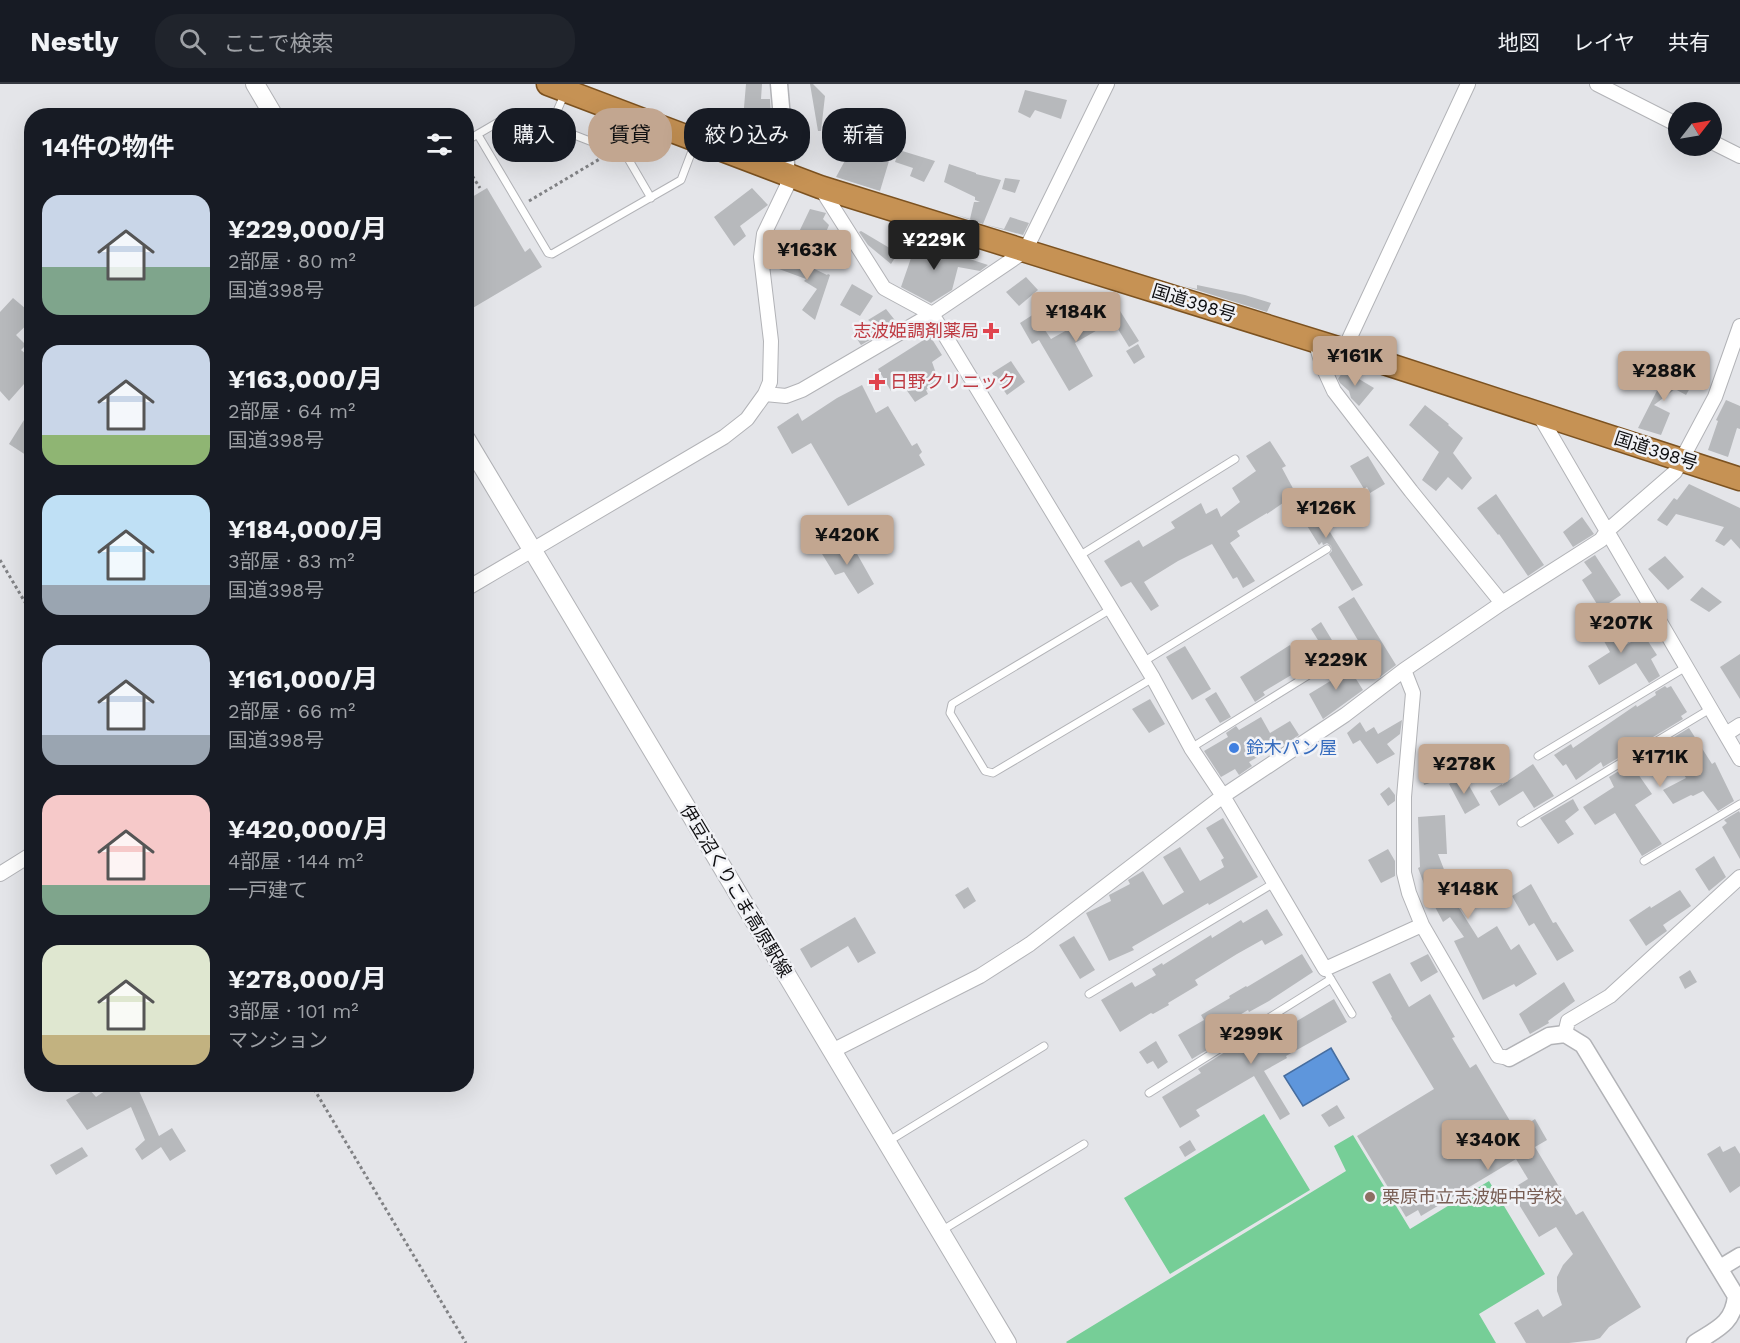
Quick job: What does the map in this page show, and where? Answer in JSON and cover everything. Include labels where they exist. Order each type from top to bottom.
[{"type":"highway","name":"国道398号","points":[[557,87],[684,135]]},
{"type":"highway","name":"国道398号","points":[[753,162],[820,187],[1344,350],[1740,478]]},
{"type":"main road","points":[[255,84],[269,108]]},
{"type":"main road","name":"伊豆沼くりこま高原駅線","points":[[474,452],[1007,1343]]},
{"type":"street","points":[[474,584],[724,437],[747,419],[765,394],[770,382],[771,341],[761,257],[764,234],[787,186],[779,84]]},
{"type":"street","points":[[765,394],[786,396],[802,390],[932,314],[1025,251],[1107,84]]},
{"type":"street","points":[[1344,350],[1468,84]]},
{"type":"street","points":[[1598,84],[1668,120]]},
{"type":"street","points":[[1722,147],[1740,156]]},
{"type":"street","points":[[820,187],[884,288],[932,314],[1153,678],[1191,748],[1223,796],[1328,974],[1422,925]]},
{"type":"street","points":[[832,1051],[980,976],[1022,949],[1223,796],[1345,715],[1404,670],[1502,603],[1601,540],[1607,531],[1675,472],[1715,397],[1740,326]]},
{"type":"street","points":[[1315,341],[1334,391],[1502,603]]},
{"type":"street","points":[[1538,413],[1740,759]]},
{"type":"street","points":[[1404,670],[1413,693],[1404,797],[1404,873],[1409,893],[1422,925],[1498,1056],[1509,1058],[1549,1036],[1565,1034],[1583,1045],[1736,1296],[1734,1309],[1727,1323],[1695,1343]]},
{"type":"street","points":[[1726,734],[1740,725]]},
{"type":"street","points":[[0,874],[24,859]]},
{"type":"street","points":[[1565,1034],[1569,1021],[1610,996],[1740,877]]},
{"type":"street","points":[[1720,1268],[1740,1256]]},
{"type":"lane","points":[[554,108],[557,87]]},
{"type":"lane","points":[[474,137],[492,126]]},
{"type":"lane","points":[[477,135],[548,253],[552,254],[681,180],[688,162]]},
{"type":"lane","points":[[630,162],[651,198]]},
{"type":"lane","points":[[1079,556],[1235,459]]},
{"type":"lane","points":[[1143,662],[1327,549]]},
{"type":"lane","points":[[1111,609],[952,704],[950,713],[985,771],[993,772],[1153,678]]},
{"type":"lane","points":[[1191,748],[1349,650]]},
{"type":"lane","points":[[1538,756],[1686,667]]},
{"type":"lane","points":[[1521,823],[1710,709]]},
{"type":"lane","points":[[1644,861],[1740,804]]},
{"type":"lane","points":[[1089,994],[1274,883]]},
{"type":"lane","points":[[1149,1093],[1328,974],[1352,1014]]},
{"type":"lane","points":[[887,1142],[1044,1046]]},
{"type":"lane","points":[[941,1231],[1084,1144]]},
{"type":"path","points":[[520,206],[594,162]]},
{"type":"path","points":[[474,178],[480,188]]},
{"type":"path","points":[[0,560],[24,600]]},
{"type":"path","points":[[316,1092],[466,1343]]},
{"type":"green space","points":[[1264,1114],[1310,1190],[1170,1274],[1124,1198]]},
{"type":"green space","points":[[1353,1135],[1410,1229],[1489,1181],[1545,1274],[1479,1314],[1496,1343],[1066,1342],[1346,1171],[1334,1146]]},
{"type":"water","points":[[1331,1048],[1349,1079],[1303,1106],[1284,1076]]},
{"type":"building","points":[[746,84],[762,84],[761,99],[770,99],[771,108],[744,108]]},
{"type":"building","points":[[810,84],[813,84],[825,96],[821,131],[818,131]]},
{"type":"building","points":[[1025,90],[1067,100],[1061,119],[1035,110],[1030,118],[1018,112]]},
{"type":"building","points":[[906,152],[935,161],[924,182],[910,176],[913,168],[895,162],[906,162]]},
{"type":"building","points":[[844,162],[889,162],[880,191],[836,177]]},
{"type":"building","points":[[949,164],[1001,180],[983,224],[951,213],[970,219],[974,202],[980,202],[975,200],[975,197],[944,182]]},
{"type":"building","points":[[1005,178],[1020,180],[1015,193],[1002,189]]},
{"type":"building","points":[[487,188],[525,252],[530,248],[542,267],[474,307],[474,196]]},
{"type":"building","points":[[752,188],[768,205],[740,226],[746,236],[734,246],[714,217]]},
{"type":"building","points":[[810,209],[826,213],[823,219],[829,225],[822,242],[799,232]]},
{"type":"building","points":[[1010,217],[1029,223],[1023,235],[983,224],[1004,229]]},
{"type":"building","points":[[861,231],[898,253],[891,264],[868,245],[859,232]]},
{"type":"building","points":[[918,238],[940,246],[939,249],[988,265],[980,271],[958,267],[952,290],[931,303],[901,287]]},
{"type":"building","points":[[788,250],[799,254],[796,260],[830,275],[815,320],[802,310],[817,289],[804,281],[806,279],[779,269]]},
{"type":"building","points":[[1026,277],[1038,290],[1019,306],[1006,292]]},
{"type":"building","points":[[852,284],[873,296],[860,316],[840,305]]},
{"type":"building","points":[[1197,285],[1271,303],[1267,312],[1184,286],[1197,289]]},
{"type":"building","points":[[13,298],[24,307],[24,328],[16,335],[24,343],[21,350],[24,352],[24,384],[9,401],[0,391],[0,312]]},
{"type":"building","points":[[1115,303],[1139,341],[1129,347],[1113,321],[1075,343],[1093,376],[1069,391],[1039,340],[1032,344],[1020,323],[1034,314],[1051,339]]},
{"type":"building","points":[[886,309],[898,324],[861,345],[853,333]]},
{"type":"building","points":[[930,336],[942,355],[932,362],[939,382],[926,390],[928,394],[915,402],[903,385],[891,391],[878,369]]},
{"type":"building","points":[[1138,344],[1145,357],[1134,364],[1126,351]]},
{"type":"building","points":[[1011,361],[1025,382],[1007,395],[992,373]]},
{"type":"building","points":[[1668,369],[1694,381],[1686,395],[1675,389],[1654,405],[1670,413],[1661,435],[1638,428]]},
{"type":"building","points":[[1344,370],[1374,388],[1359,406],[1338,379]]},
{"type":"building","points":[[862,385],[876,413],[888,406],[912,446],[917,443],[922,452],[919,455],[925,465],[848,506],[811,443],[792,454],[777,427],[798,413],[802,421]]},
{"type":"building","points":[[1726,400],[1740,406],[1740,429],[1737,428],[1728,457],[1708,450],[1718,421],[1716,420]]},
{"type":"building","points":[[1425,405],[1463,438],[1453,453],[1472,478],[1462,490],[1448,477],[1436,491],[1422,480],[1439,452],[1409,425]]},
{"type":"building","points":[[24,420],[24,454],[9,444]]},
{"type":"building","points":[[1270,441],[1286,466],[1282,468],[1296,494],[1237,531],[1240,536],[1230,543],[1255,581],[1243,588],[1237,577],[1233,579],[1212,544],[1144,582],[1159,606],[1151,611],[1131,582],[1121,587],[1104,561],[1139,540],[1143,547],[1175,528],[1171,522],[1201,503],[1206,514],[1217,508],[1221,517],[1240,502],[1232,488],[1256,471],[1246,456]]},
{"type":"building","points":[[1368,456],[1385,484],[1370,493],[1367,487],[1364,489],[1350,466]]},
{"type":"building","points":[[1689,484],[1740,508],[1740,549],[1731,539],[1724,546],[1715,541],[1724,527],[1676,514],[1667,526],[1657,520],[1674,498],[1677,500]]},
{"type":"building","points":[[1305,492],[1363,585],[1352,591],[1329,554],[1332,551],[1331,546],[1327,543],[1323,545],[1322,542],[1319,545],[1291,500]]},
{"type":"building","points":[[1496,494],[1544,565],[1528,576],[1499,534],[1477,508]]},
{"type":"building","points":[[1582,517],[1594,534],[1573,547],[1563,532]]},
{"type":"building","points":[[832,541],[837,548],[844,544],[851,554],[856,552],[874,584],[858,594],[844,572],[835,575],[819,549]]},
{"type":"building","points":[[1595,555],[1621,595],[1600,609],[1582,580],[1592,573],[1584,562]]},
{"type":"building","points":[[1665,556],[1684,577],[1668,590],[1648,569]]},
{"type":"building","points":[[1702,587],[1722,602],[1709,612],[1690,600]]},
{"type":"building","points":[[1354,597],[1396,665],[1380,677],[1338,607]]},
{"type":"building","points":[[1594,606],[1622,647],[1644,635],[1657,655],[1651,659],[1660,676],[1649,683],[1636,663],[1599,685],[1588,666],[1610,652],[1587,610]]},
{"type":"building","points":[[1321,622],[1338,650],[1328,656],[1311,629]]},
{"type":"building","points":[[1290,645],[1305,670],[1294,676],[1293,674],[1263,692],[1265,695],[1255,702],[1240,677]]},
{"type":"building","points":[[1185,646],[1211,689],[1192,700],[1166,657]]},
{"type":"building","points":[[1740,654],[1740,699],[1720,667]]},
{"type":"building","points":[[1344,660],[1363,690],[1323,719],[1309,694],[1337,677],[1332,668]]},
{"type":"building","points":[[1665,686],[1667,688],[1671,686],[1687,712],[1681,716],[1683,719],[1603,767],[1601,762],[1576,780],[1566,764],[1563,766],[1554,755],[1571,744],[1573,748],[1636,705],[1637,707],[1656,695],[1655,692]]},
{"type":"building","points":[[1216,692],[1231,717],[1220,723],[1205,699]]},
{"type":"building","points":[[1150,699],[1165,724],[1149,733],[1132,709]]},
{"type":"building","points":[[1261,717],[1270,733],[1290,721],[1299,735],[1249,762],[1252,766],[1239,775],[1235,769],[1221,777],[1204,751],[1228,737],[1226,733],[1236,726],[1239,730]]},
{"type":"building","points":[[1402,720],[1400,734],[1387,744],[1395,754],[1377,764],[1360,740],[1353,744],[1347,733],[1360,722],[1366,732],[1374,727],[1378,734]]},
{"type":"building","points":[[1689,728],[1712,764],[1715,762],[1734,801],[1718,811],[1703,791],[1673,804],[1663,790],[1686,778],[1670,752],[1638,774],[1652,794],[1635,805],[1662,844],[1642,856],[1615,813],[1595,825],[1583,807],[1614,787],[1609,777]]},
{"type":"building","points":[[1432,757],[1436,781],[1424,785],[1419,759]]},
{"type":"building","points":[[1533,764],[1554,796],[1534,808],[1523,791],[1499,806],[1490,791]]},
{"type":"building","points":[[1463,775],[1480,805],[1465,814],[1449,784]]},
{"type":"building","points":[[1389,787],[1395,795],[1395,801],[1388,806],[1380,794]]},
{"type":"building","points":[[1573,799],[1579,810],[1565,821],[1574,834],[1558,844],[1540,818]]},
{"type":"building","points":[[1739,811],[1740,859],[1722,827],[1727,823],[1724,820]]},
{"type":"building","points":[[1445,815],[1447,854],[1438,854],[1459,908],[1478,938],[1497,926],[1511,950],[1519,944],[1537,974],[1516,987],[1514,984],[1483,1000],[1454,941],[1464,937],[1450,917],[1443,922],[1432,905],[1418,868],[1420,867],[1418,817]]},
{"type":"building","points":[[1223,818],[1258,877],[1132,947],[1134,950],[1109,961],[1086,913],[1111,901],[1109,895],[1130,884],[1128,880],[1143,871],[1163,905],[1184,892],[1163,857],[1180,847],[1200,881],[1224,867],[1221,860],[1224,858],[1206,828]]},
{"type":"building","points":[[1388,849],[1395,861],[1395,876],[1381,883],[1368,860]]},
{"type":"building","points":[[1714,856],[1726,877],[1709,891],[1695,869]]},
{"type":"building","points":[[1531,884],[1553,923],[1556,922],[1574,951],[1557,961],[1534,923],[1529,926],[1512,896]]},
{"type":"building","points":[[968,887],[976,901],[964,909],[955,895]]},
{"type":"building","points":[[1680,890],[1691,906],[1663,925],[1667,931],[1646,946],[1629,920]]},
{"type":"building","points":[[1267,909],[1283,935],[1265,945],[1262,940],[1237,954],[1195,980],[1198,985],[1168,1003],[1169,1005],[1120,1032],[1101,1000],[1132,982],[1135,987],[1156,975],[1152,969],[1162,963],[1163,965],[1211,935],[1212,938],[1241,920],[1243,923]]},
{"type":"building","points":[[855,917],[876,953],[858,963],[848,946],[811,968],[800,949]]},
{"type":"building","points":[[1074,936],[1095,970],[1080,979],[1059,945]]},
{"type":"building","points":[[1302,954],[1313,972],[1269,1001],[1228,1022],[1235,1033],[1192,1059],[1178,1035],[1204,1020],[1201,1015],[1230,998],[1229,996]]},
{"type":"building","points":[[1428,954],[1438,972],[1421,982],[1410,963]]},
{"type":"building","points":[[1690,970],[1697,982],[1685,989],[1679,977]]},
{"type":"building","points":[[1390,973],[1409,1007],[1430,994],[1470,1068],[1476,1064],[1516,1131],[1535,1119],[1547,1140],[1535,1147],[1576,1215],[1583,1211],[1641,1307],[1609,1327],[1600,1338],[1569,1343],[1526,1343],[1514,1323],[1538,1309],[1543,1317],[1562,1305],[1557,1291],[1557,1277],[1563,1265],[1573,1254],[1556,1227],[1539,1237],[1510,1190],[1528,1179],[1516,1159],[1421,1216],[1418,1210],[1406,1217],[1357,1136],[1434,1089],[1372,982]]},
{"type":"building","points":[[1564,982],[1575,1001],[1548,1021],[1549,1023],[1530,1034],[1519,1014]]},
{"type":"building","points":[[1334,999],[1347,1022],[1264,1071],[1290,1114],[1280,1120],[1254,1076],[1196,1110],[1200,1116],[1180,1128],[1162,1097],[1201,1073],[1198,1069],[1241,1042],[1243,1046],[1272,1029],[1275,1034]]},
{"type":"building","points":[[1156,1041],[1168,1062],[1158,1069],[1153,1061],[1147,1064],[1139,1052]]},
{"type":"building","points":[[81,1092],[92,1092],[96,1097],[103,1092],[140,1092],[159,1136],[172,1128],[186,1151],[170,1161],[161,1147],[142,1160],[135,1149],[145,1140],[131,1107],[87,1130],[66,1100]]},
{"type":"building","points":[[1337,1105],[1345,1118],[1329,1127],[1321,1115]]},
{"type":"building","points":[[1190,1140],[1196,1150],[1185,1157],[1179,1147]]},
{"type":"building","points":[[1720,1146],[1723,1152],[1735,1146],[1740,1154],[1740,1186],[1730,1193],[1707,1154]]},
{"type":"building","points":[[82,1147],[88,1156],[56,1175],[50,1165]]},
{"type":"place","name":"志波姫調剤薬局","points":[[991,331]]},
{"type":"place","name":"日野クリニック","points":[[877,382]]},
{"type":"place","name":"鈴木パン屋","points":[[1234,748]]},
{"type":"place","name":"栗原市立志波姫中学校","points":[[1370,1197]]}]
